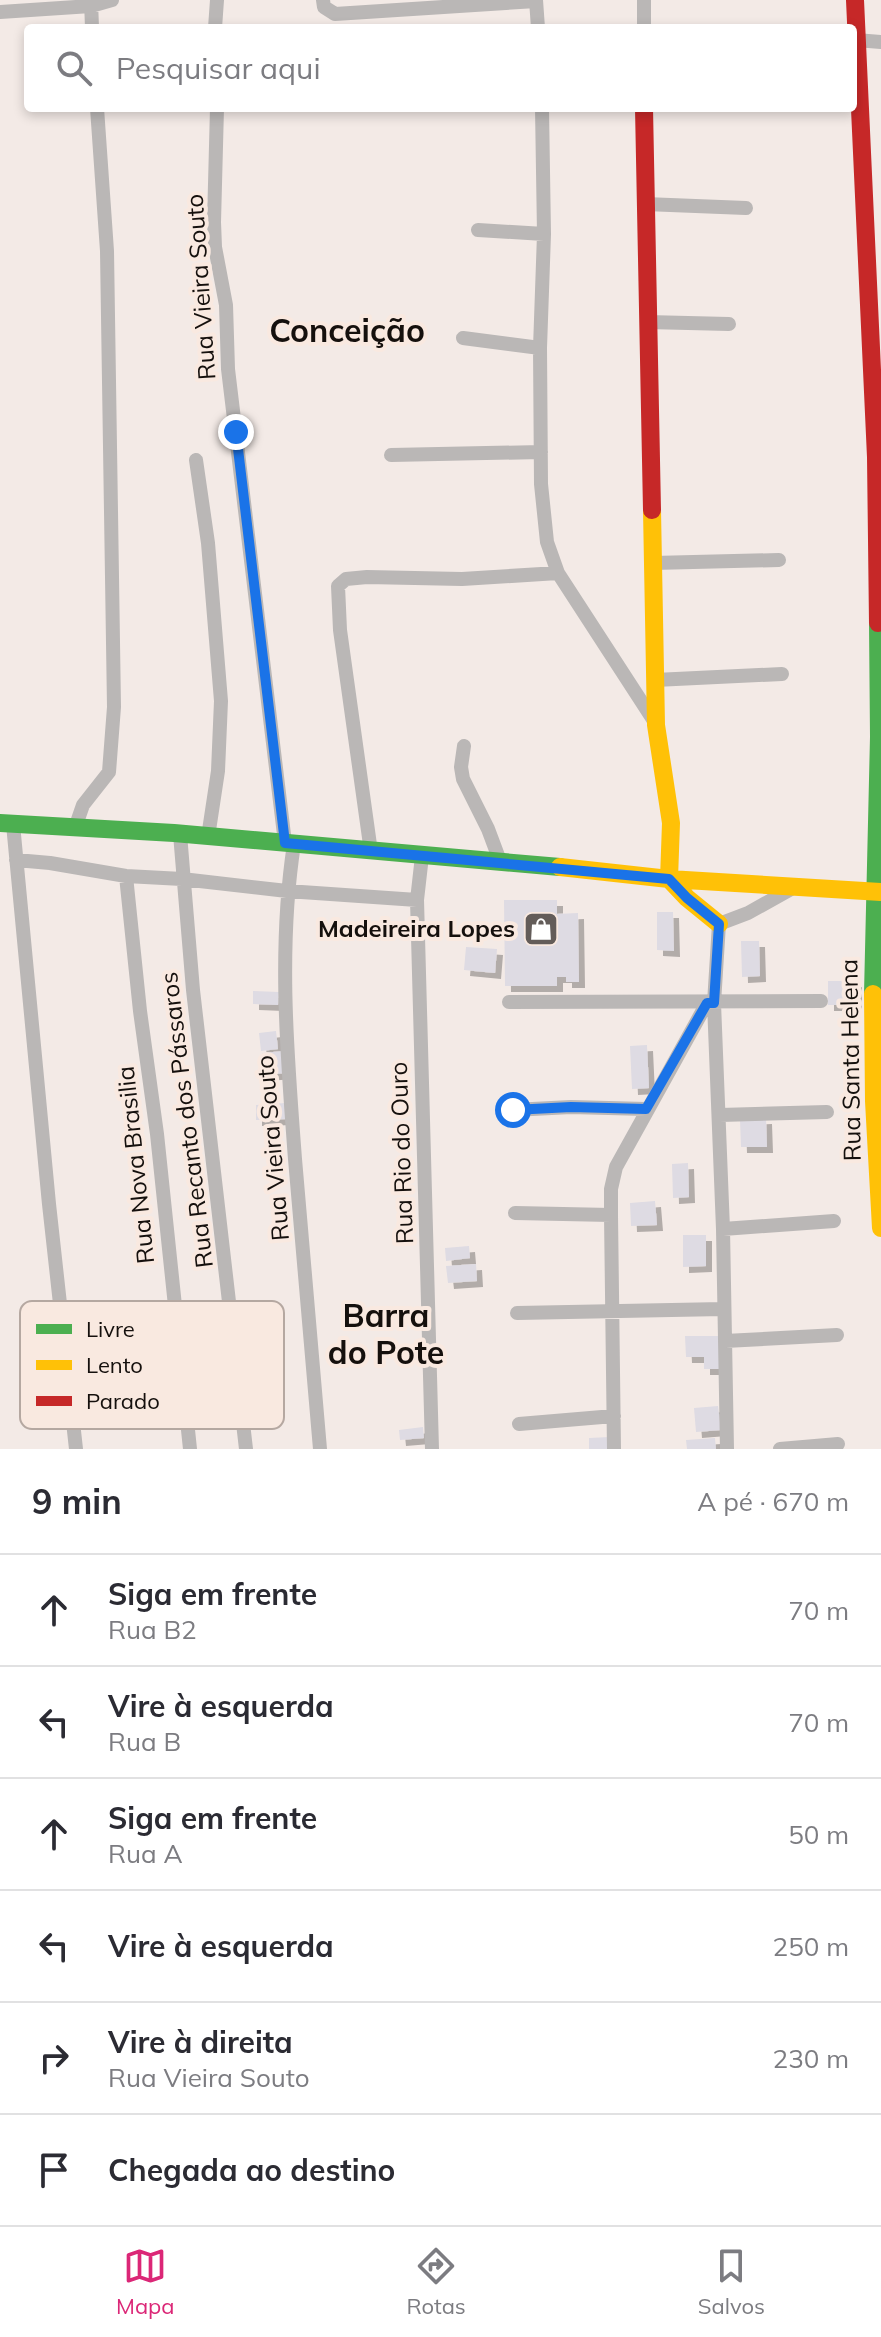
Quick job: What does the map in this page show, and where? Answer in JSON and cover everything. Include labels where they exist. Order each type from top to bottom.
[{"type":"street","points":[[0,12],[112,0]]},
{"type":"street","points":[[215,24],[217,0]]},
{"type":"street","points":[[323,0],[324,7],[335,14],[536,1],[538,24]]},
{"type":"street","points":[[644,0],[644,24]]},
{"type":"street","name":"Rua Santa Helena","points":[[855,0],[856,24]]},
{"type":"street","points":[[91,3],[92,24]]},
{"type":"street","points":[[857,40],[881,42]]},
{"type":"street","name":"Rua Santa Helena","points":[[857,61],[876,457],[879,737],[874,1101],[881,1228]]},
{"type":"street","points":[[75,828],[83,805],[109,772],[114,707],[107,251],[97,112]]},
{"type":"street","name":"Rua Vieira Souto","points":[[217,112],[215,247],[226,305],[228,369],[289,843],[284,932],[286,1021],[320,1449]]},
{"type":"street","points":[[542,112],[541,484],[546,533],[558,573],[656,725]]},
{"type":"street","points":[[644,112],[656,725],[671,823],[669,879],[719,924]]},
{"type":"street","points":[[645,204],[746,208]]},
{"type":"street","points":[[478,230],[544,234]]},
{"type":"street","points":[[647,322],[729,324]]},
{"type":"street","points":[[463,338],[540,348]]},
{"type":"street","points":[[391,455],[541,452]]},
{"type":"street","points":[[196,460],[208,543],[221,701],[218,771],[208,837]]},
{"type":"street","points":[[653,563],[779,560]]},
{"type":"street","points":[[371,852],[340,630],[338,586],[346,579],[367,577],[462,579],[558,573]]},
{"type":"street","points":[[655,680],[782,674]]},
{"type":"street","points":[[464,746],[463,779],[500,861]]},
{"type":"street","points":[[60,1301],[16,860],[6,823],[289,843],[669,879],[878,892]]},
{"type":"street","name":"Rua Recanto dos Pássaros","points":[[180,834],[182,879],[229,1301]]},
{"type":"street","name":"Rua Rio do Ouro","points":[[422,856],[417,900],[432,1449]]},
{"type":"street","points":[[16,860],[126,876],[417,900]]},
{"type":"street","name":"Rua Nova Brasilia","points":[[126,876],[136,985],[157,1134],[174,1301]]},
{"type":"street","points":[[719,924],[748,913],[799,885]]},
{"type":"street","points":[[719,924],[710,1003],[720,1115],[727,1449]]},
{"type":"street","points":[[509,1002],[821,1001]]},
{"type":"street","points":[[614,1449],[611,1189],[616,1167],[646,1109],[710,1003]]},
{"type":"street","points":[[513,1110],[571,1107],[646,1109]]},
{"type":"street","points":[[720,1115],[827,1112]]},
{"type":"street","points":[[515,1213],[611,1215]]},
{"type":"street","points":[[723,1229],[834,1221]]},
{"type":"street","points":[[517,1313],[723,1309]]},
{"type":"street","points":[[725,1341],[837,1335]]},
{"type":"street","points":[[519,1424],[614,1416]]},
{"type":"street","points":[[74,1429],[76,1449]]},
{"type":"street","name":"Rua Nova Brasilia","points":[[188,1429],[190,1449]]},
{"type":"street","name":"Rua Recanto dos Pássaros","points":[[244,1429],[246,1449]]},
{"type":"street","points":[[780,1449],[838,1444]]},
{"type":"building","points":[[504,900],[557,900],[557,914],[578,913],[579,982],[566,982],[566,977],[557,977],[557,986],[505,986]]},
{"type":"building","points":[[657,912],[673,912],[674,951],[657,950]]},
{"type":"building","points":[[741,941],[759,941],[760,976],[742,977]]},
{"type":"building","points":[[466,947],[497,949],[495,973],[464,970]]},
{"type":"building","points":[[828,981],[856,981],[856,1005],[828,1005]]},
{"type":"building","points":[[253,991],[279,992],[278,1005],[253,1004]]},
{"type":"building","points":[[276,1031],[278,1049],[261,1051],[259,1033]]},
{"type":"building","points":[[647,1045],[649,1088],[632,1089],[630,1046]]},
{"type":"building","points":[[284,1051],[286,1073],[264,1075],[262,1053]]},
{"type":"building","points":[[286,1103],[287,1119],[256,1120],[256,1105]]},
{"type":"building","points":[[766,1118],[767,1147],[741,1147],[740,1119]]},
{"type":"building","points":[[688,1163],[689,1197],[673,1198],[672,1164]]},
{"type":"building","points":[[655,1201],[657,1225],[631,1226],[630,1203]]},
{"type":"building","points":[[683,1235],[706,1235],[706,1266],[683,1267]]},
{"type":"building","points":[[469,1246],[470,1258],[446,1261],[445,1248]]},
{"type":"building","points":[[476,1264],[477,1281],[448,1283],[446,1266]]},
{"type":"building","points":[[685,1336],[721,1336],[722,1369],[704,1369],[704,1357],[686,1357]]},
{"type":"building","points":[[718,1406],[721,1430],[696,1432],[694,1408]]},
{"type":"building","points":[[423,1427],[424,1438],[400,1440],[399,1430]]},
{"type":"building","points":[[610,1437],[611,1449],[589,1449],[589,1438]]},
{"type":"building","points":[[715,1438],[716,1449],[687,1449],[686,1440]]},
{"type":"traffic: fast","points":[[873,994],[879,737],[878,623]]},
{"type":"traffic: fast","points":[[0,823],[174,833],[560,867]]},
{"type":"traffic: slow","points":[[652,510],[656,725],[671,823],[669,879],[719,924]]},
{"type":"traffic: slow","points":[[560,867],[669,879],[881,892]]},
{"type":"traffic: slow","points":[[873,994],[874,1101],[881,1228]]},
{"type":"traffic: jam","points":[[855,0],[856,24]]},
{"type":"traffic: jam","points":[[857,44],[876,457],[878,623]]},
{"type":"traffic: jam","points":[[644,112],[652,510]]},
{"type":"place","name":"Madeireira Lopes","points":[[541,929]]},
{"type":"district","name":"Conceição","points":[[347,331]]},
{"type":"district","name":"Barra do Pote","points":[[386,1334]]},
{"type":"route","points":[[236,432],[285,843],[669,879],[696,907],[719,924],[714,1003],[707,1003],[646,1109],[571,1107],[513,1110]]}]
